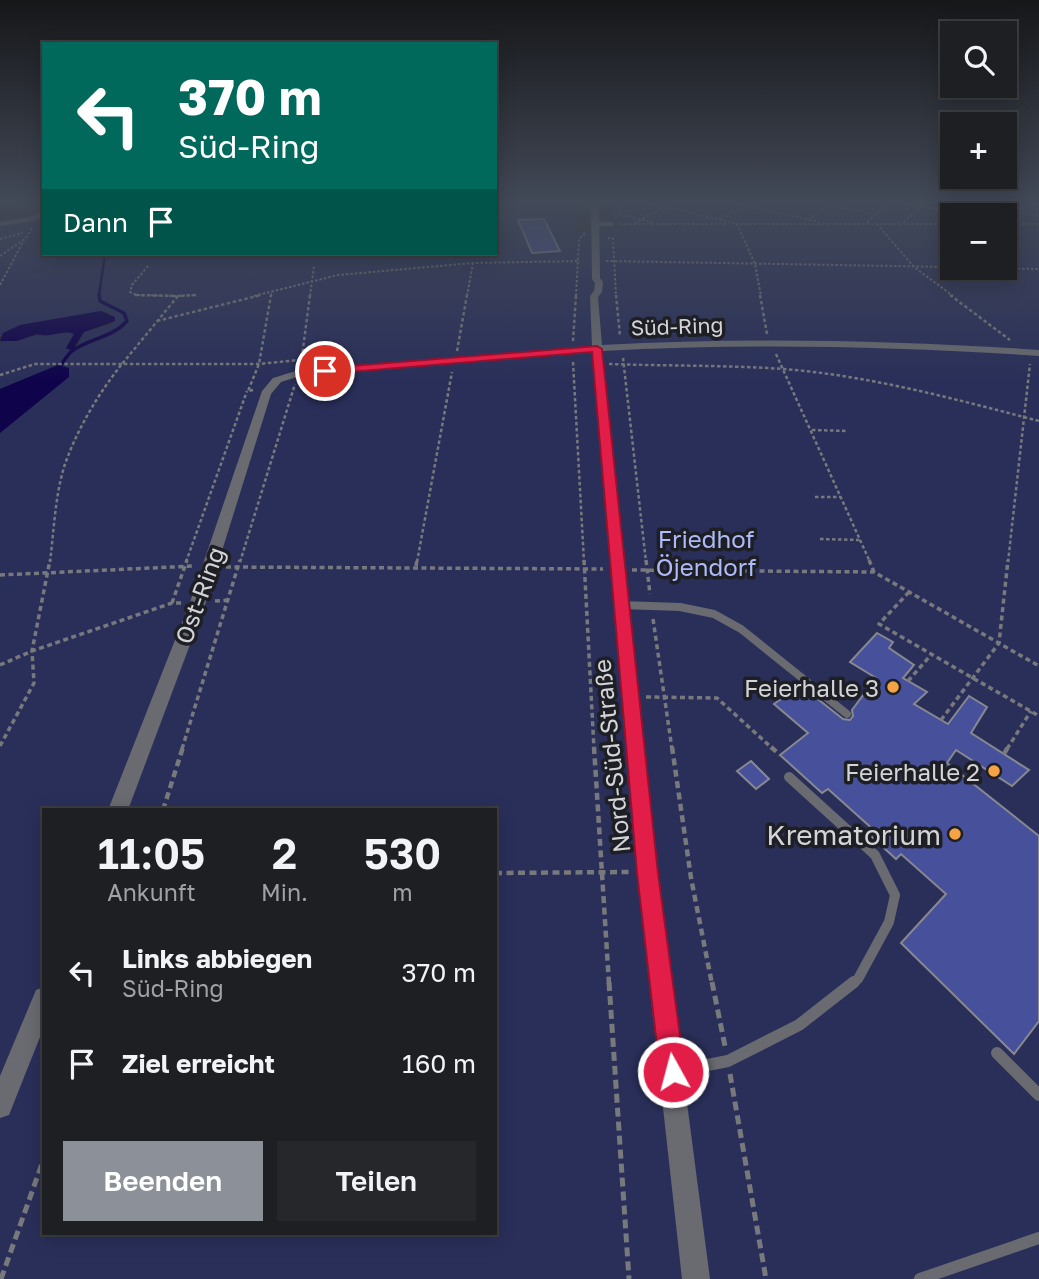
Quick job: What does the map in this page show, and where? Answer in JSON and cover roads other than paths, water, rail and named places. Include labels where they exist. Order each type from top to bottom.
[{"type":"street","name":"Nord-Süd-Straße","points":[[595,262],[596,279],[599,282],[598,292],[594,296],[597,349],[647,873],[696,1279]]},
{"type":"street","name":"Süd-Ring","points":[[277,380],[299,373],[620,347],[847,343],[1039,353]]},
{"type":"street","name":"Ost-Ring","points":[[119,808],[198,602],[266,393],[277,380]]},
{"type":"street","points":[[0,1106],[42,1003]]},
{"type":"lane","points":[[621,605],[680,607],[714,614],[741,629],[847,714]]},
{"type":"lane","points":[[673,1072],[728,1061],[799,1025],[858,979],[889,922],[895,895],[875,855],[789,777]]},
{"type":"lane","points":[[997,1053],[1039,1094]]},
{"type":"lane","points":[[920,1279],[1038,1235]]},
{"type":"waterway","points":[[99,295],[104,262]]},
{"type":"waterway","points":[[58,369],[72,351],[108,335],[127,321],[124,313],[100,301],[99,295]]},
{"type":"place","name":"Feierhalle 3","points":[[893,687]]},
{"type":"place","name":"Feierhalle 2","points":[[994,771]]},
{"type":"place","name":"Krematorium","points":[[955,834]]},
{"type":"park label","name":"Friedhof Öjendorf","points":[[706,552]]}]
